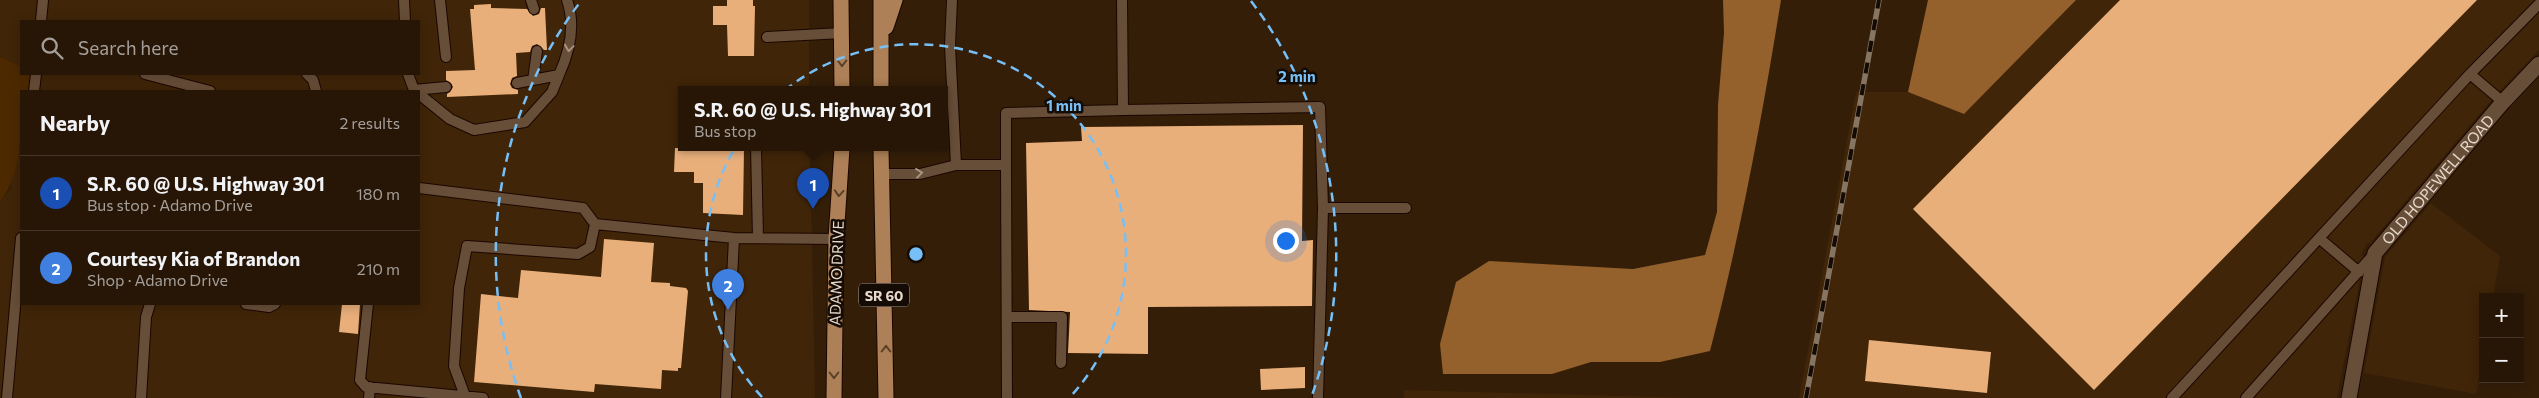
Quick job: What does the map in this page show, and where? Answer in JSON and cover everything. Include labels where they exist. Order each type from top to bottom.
[{"type":"main road","points":[[841,0],[842,86]]},
{"type":"main road","points":[[881,0],[881,86]]},
{"type":"main road","points":[[881,41],[895,0]]},
{"type":"main road","name":"ADAMO DRIVE","points":[[834,398],[836,239],[842,151]]},
{"type":"main road","name":"SR 60","points":[[882,151],[886,398]]},
{"type":"street","name":"OLD HOPEWELL ROAD","points":[[2349,398],[2375,253],[2503,102],[2539,64]]},
{"type":"lane","points":[[41,20],[42,0]]},
{"type":"lane","points":[[404,0],[405,20]]},
{"type":"lane","points":[[440,0],[446,57]]},
{"type":"lane","points":[[420,95],[450,119],[474,130],[525,122],[552,92],[568,56],[573,17],[567,0]]},
{"type":"lane","points":[[952,0],[950,46],[956,165]]},
{"type":"lane","points":[[1122,0],[1123,110]]},
{"type":"lane","points":[[2172,398],[2470,74],[2539,4]]},
{"type":"lane","points":[[767,37],[842,33]]},
{"type":"lane","points":[[533,80],[537,51]]},
{"type":"lane","points":[[2470,74],[2503,102]]},
{"type":"lane","points":[[34,90],[36,75]]},
{"type":"lane","points":[[149,75],[206,90]]},
{"type":"lane","points":[[308,75],[313,80],[316,90]]},
{"type":"lane","points":[[408,75],[415,90]]},
{"type":"lane","points":[[517,83],[559,75]]},
{"type":"lane","points":[[420,91],[446,87]]},
{"type":"lane","points":[[1007,398],[1006,113],[1320,107],[1323,208],[1318,398]]},
{"type":"lane","points":[[756,151],[758,238]]},
{"type":"lane","points":[[882,174],[920,174],[956,165],[1006,165]]},
{"type":"lane","points":[[420,188],[583,208],[595,224],[734,238],[836,239]]},
{"type":"lane","points":[[1323,208],[1406,208]]},
{"type":"lane","points":[[465,396],[454,366],[459,288],[467,246],[578,254],[590,247],[595,224]]},
{"type":"lane","points":[[726,398],[734,238]]},
{"type":"lane","points":[[2319,238],[2358,272]]},
{"type":"lane","points":[[7,398],[20,249]]},
{"type":"lane","points":[[2246,398],[2375,253]]},
{"type":"lane","points":[[142,398],[146,317],[150,305]]},
{"type":"lane","points":[[254,305],[269,307],[273,305]]},
{"type":"lane","points":[[368,305],[360,380],[369,393],[483,398]]},
{"type":"lane","points":[[1007,317],[1062,317],[1061,363]]},
{"type":"shaded area","points":[[0,0],[809,0],[809,86],[678,86],[678,151],[810,151],[815,398],[0,398],[0,202],[10,189],[20,148],[20,305],[420,305],[420,90],[30,90],[31,75],[420,75],[420,20],[20,20],[20,66],[0,57]]},
{"type":"shaded area","points":[[1723,0],[1781,0],[1750,177],[1710,351],[1660,362],[1591,362],[1552,374],[1443,374],[1440,344],[1456,282],[1489,261],[1633,269],[1705,255],[1717,212],[1718,105],[1724,33]]},
{"type":"shaded area","points":[[1928,0],[2076,0],[1964,114],[1908,92]]},
{"type":"shaded area","points":[[2076,0],[2539,0],[2539,50],[2495,96],[2370,243],[2367,243],[2361,255],[2364,257],[2337,398],[1799,398],[1856,92],[1908,92],[1964,114]]},
{"type":"shaded area","points":[[0,57],[20,66],[20,75],[31,75],[30,90],[20,90],[20,149],[17,163],[8,190],[0,202]]},
{"type":"shaded area","points":[[2431,203],[2500,256],[2494,293],[2479,293],[2479,378],[2476,394],[2364,373],[2385,257]]},
{"type":"shaded area","points":[[1404,390],[1693,398],[1404,398]]},
{"type":"building","points":[[727,0],[753,0],[753,6],[755,6],[754,56],[728,56],[727,25],[713,25],[713,6],[727,6]]},
{"type":"building","points":[[2120,0],[2477,0],[2094,390],[1913,209]]},
{"type":"building","points":[[491,4],[491,8],[527,9],[533,16],[539,14],[541,8],[545,8],[547,50],[544,50],[537,44],[532,46],[530,52],[516,53],[517,76],[512,78],[510,84],[512,88],[518,90],[518,94],[447,97],[447,94],[453,87],[446,80],[446,71],[475,70],[470,9],[474,9],[474,5]]},
{"type":"building","points":[[1303,125],[1302,241],[1313,240],[1312,306],[1148,307],[1148,354],[1068,353],[1070,312],[1029,310],[1026,143],[1082,141],[1081,127]]},
{"type":"building","points":[[675,148],[678,148],[678,151],[744,151],[743,215],[703,213],[703,183],[694,183],[694,172],[674,172]]},
{"type":"building","points":[[604,239],[654,243],[651,282],[670,283],[670,286],[686,288],[688,291],[681,368],[678,368],[678,371],[662,370],[661,389],[595,384],[594,392],[474,382],[481,294],[518,298],[521,270],[601,277]]},
{"type":"building","points":[[342,305],[360,305],[358,334],[339,332]]},
{"type":"building","points":[[1869,340],[1991,352],[1987,393],[1865,381]]},
{"type":"building","points":[[1305,367],[1305,388],[1261,390],[1260,369]]},
{"type":"railway","points":[[1806,398],[1879,0]]},
{"type":"place","name":"S.R. 60 @ U.S. Highway 301","points":[[813,209]]},
{"type":"place","name":"Courtesy Kia of Brandon","points":[[728,310]]}]
